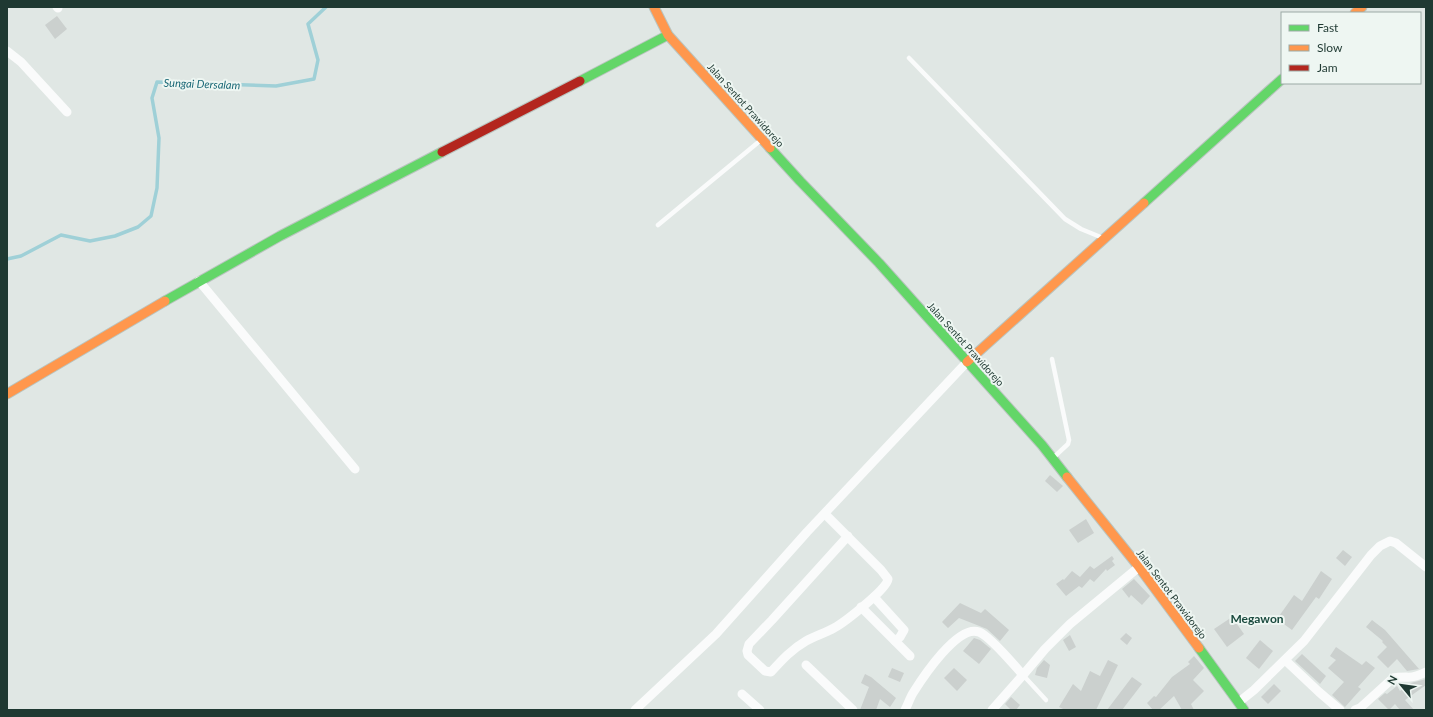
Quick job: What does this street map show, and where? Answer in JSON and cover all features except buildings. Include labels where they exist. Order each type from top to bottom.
[{"type":"street","name":"Jalan Sentot Prawidorejo","points":[[654,7],[668,35],[800,181],[879,263],[1053,458],[1139,567],[1244,710]]},
{"type":"street","points":[[7,394],[129,321],[280,236],[668,35]]},
{"type":"street","points":[[7,51],[21,62],[67,112]]},
{"type":"street","points":[[635,710],[716,634],[825,514],[967,362],[1281,80]]},
{"type":"street","points":[[199,281],[355,469]]},
{"type":"street","points":[[825,514],[848,536],[888,578],[887,582],[874,597],[835,628],[807,641],[788,654],[771,672],[765,671],[748,655],[747,652],[749,644],[848,536]]},
{"type":"street","points":[[1239,702],[1254,690],[1304,642],[1371,555],[1385,543],[1390,541],[1396,543],[1426,567]]},
{"type":"street","points":[[992,710],[1045,649],[1070,624],[1139,567]]},
{"type":"street","points":[[874,597],[904,630],[895,641]]},
{"type":"street","points":[[861,607],[910,656]]},
{"type":"street","points":[[905,710],[912,694],[949,644],[972,631],[980,632],[992,642],[1023,675]]},
{"type":"street","points":[[1285,660],[1340,710]]},
{"type":"street","points":[[806,665],[853,710]]},
{"type":"street","points":[[1355,710],[1360,708],[1393,678],[1399,676],[1407,678],[1426,672]]},
{"type":"street","points":[[742,694],[760,710]]},
{"type":"lane","points":[[909,58],[1065,219],[1081,229],[1105,239]]},
{"type":"lane","points":[[658,225],[762,139]]},
{"type":"lane","points":[[1052,359],[1069,440],[1068,444],[1053,458]]},
{"type":"lane","points":[[1023,675],[1046,700]]},
{"type":"waterway","name":"Sungai Dersalam","points":[[7,259],[21,256],[61,235],[90,241],[115,236],[138,227],[151,216],[157,188],[159,138],[152,98],[157,82],[276,86],[314,79],[318,60],[308,24],[326,7]]},
{"type":"traffic: fast","points":[[580,81],[668,35]]},
{"type":"traffic: fast","points":[[1144,203],[1281,80]]},
{"type":"traffic: fast","points":[[770,148],[879,263],[1042,445],[1067,477]]},
{"type":"traffic: fast","points":[[165,301],[280,236],[442,152]]},
{"type":"traffic: fast","points":[[1199,648],[1244,710]]},
{"type":"traffic: slow","points":[[654,7],[668,35],[770,148]]},
{"type":"traffic: slow","points":[[1356,12],[1362,7]]},
{"type":"traffic: slow","points":[[967,362],[1144,203]]},
{"type":"traffic: slow","points":[[7,394],[165,301]]},
{"type":"traffic: slow","points":[[1067,477],[1139,567],[1199,648]]},
{"type":"traffic: jam","points":[[442,152],[580,81]]},
{"type":"district","name":"Megawon","points":[[1257,619]]}]
